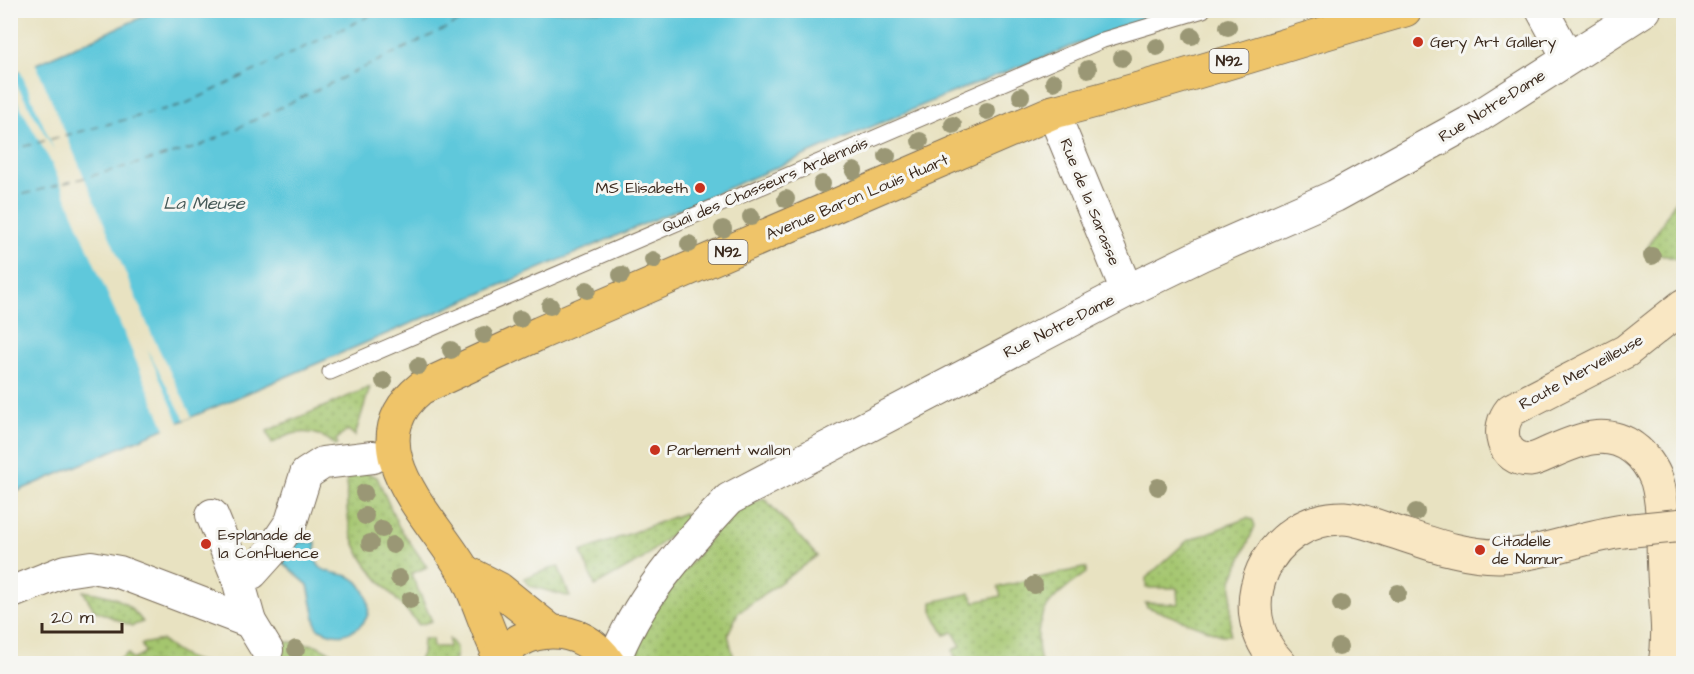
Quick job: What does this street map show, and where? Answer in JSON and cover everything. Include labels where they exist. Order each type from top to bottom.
[{"type":"main road","name":"Avenue Baron Louis Huart","points":[[497,659],[464,571],[412,494],[392,448],[393,430],[400,410],[407,400],[422,388],[531,337],[1053,112],[1113,97],[1405,10]]},
{"type":"main road","name":"Route Merveilleuse","points":[[1665,663],[1669,624],[1661,507],[1657,481],[1646,461],[1625,443],[1595,436],[1578,440],[1535,459],[1527,460],[1512,454],[1506,447],[1501,432],[1511,410],[1626,351],[1683,304]]},
{"type":"main road","points":[[1280,663],[1266,648],[1259,630],[1255,606],[1257,582],[1268,557],[1278,545],[1315,522],[1352,519],[1454,551],[1497,556],[1552,549],[1584,538],[1623,531],[1683,525]]},
{"type":"main road","name":"Avenue Baron Louis Huart","points":[[464,571],[499,589],[551,631]]},
{"type":"main road","points":[[497,659],[523,638],[551,631],[586,640],[611,663]]},
{"type":"street","points":[[1542,10],[1568,58]]},
{"type":"street","name":"Rue Notre-Dame","points":[[611,663],[620,644],[680,551],[729,499],[1127,291],[1201,255],[1335,196],[1468,123],[1644,10]]},
{"type":"street","name":"Rue de la Sarasse","points":[[1053,112],[1127,291]]},
{"type":"street","points":[[237,576],[252,573],[270,553],[291,522],[306,474],[322,463],[373,458]]},
{"type":"street","points":[[212,515],[237,576],[250,622],[267,650]]},
{"type":"street","points":[[10,593],[65,571],[91,567],[118,572],[250,622]]},
{"type":"lane","name":"Quai des Chasseurs Ardennais","points":[[330,372],[1103,40],[1203,10]]},
{"type":"green space","points":[[1684,192],[1683,261],[1646,250],[1680,193]]},
{"type":"green space","points":[[370,387],[355,436],[348,430],[336,440],[338,444],[335,445],[320,435],[295,433],[272,444],[267,431]]},
{"type":"green space","points":[[362,471],[377,477],[399,527],[427,567],[411,574],[432,621],[419,625],[373,573],[362,558],[354,541],[346,500],[348,472]]},
{"type":"green space","points":[[764,498],[817,556],[738,613],[728,634],[735,663],[636,663],[636,646],[646,620],[728,515]]},
{"type":"green space","points":[[684,513],[688,519],[643,559],[595,586],[581,552]]},
{"type":"green space","points":[[1247,518],[1253,520],[1255,526],[1232,580],[1230,635],[1221,635],[1147,607],[1145,603],[1178,604],[1177,588],[1146,588],[1146,578],[1187,541]]},
{"type":"green space","points":[[558,566],[570,597],[530,586],[524,578]]},
{"type":"green space","points":[[1086,568],[1086,573],[1052,601],[1040,621],[1038,646],[1041,663],[956,663],[953,650],[961,646],[953,632],[945,635],[932,611],[932,602],[970,593],[975,602],[1001,596],[998,587]]},
{"type":"green space","points":[[83,591],[117,599],[130,608],[143,622],[132,626],[94,610]]},
{"type":"green space","points":[[423,639],[432,639],[433,647],[449,647],[449,639],[456,650],[453,663],[417,663],[422,654]]},
{"type":"green space","points":[[162,640],[183,656],[208,663],[115,663],[128,653],[133,660],[145,652],[141,644]]},
{"type":"green space","points":[[274,643],[316,645],[352,663],[282,663]]},
{"type":"water","name":"La Meuse","points":[[156,11],[1182,11],[1098,36],[944,96],[11,494],[11,75]]},
{"type":"water","points":[[279,542],[316,542],[316,560],[321,568],[353,578],[361,586],[367,597],[369,609],[367,618],[359,627],[341,634],[317,628],[308,585],[279,560]]},
{"type":"pier","points":[[35,62],[151,333],[192,417],[185,420],[147,349],[180,425],[166,431],[52,164],[11,90],[11,75],[54,150],[19,68]]},
{"type":"ferry route","points":[[10,150],[185,104],[382,10]]},
{"type":"ferry route","points":[[10,198],[198,147],[484,10]]},
{"type":"place","name":"Gery Art Gallery","points":[[1418,42]]},
{"type":"place","name":"MS Elisabeth","points":[[700,188]]},
{"type":"place","name":"Parlement wallon","points":[[655,450]]},
{"type":"place","name":"Esplanade de la Confluence","points":[[206,544]]},
{"type":"place","name":"Citadelle de Namur","points":[[1480,550]]}]
